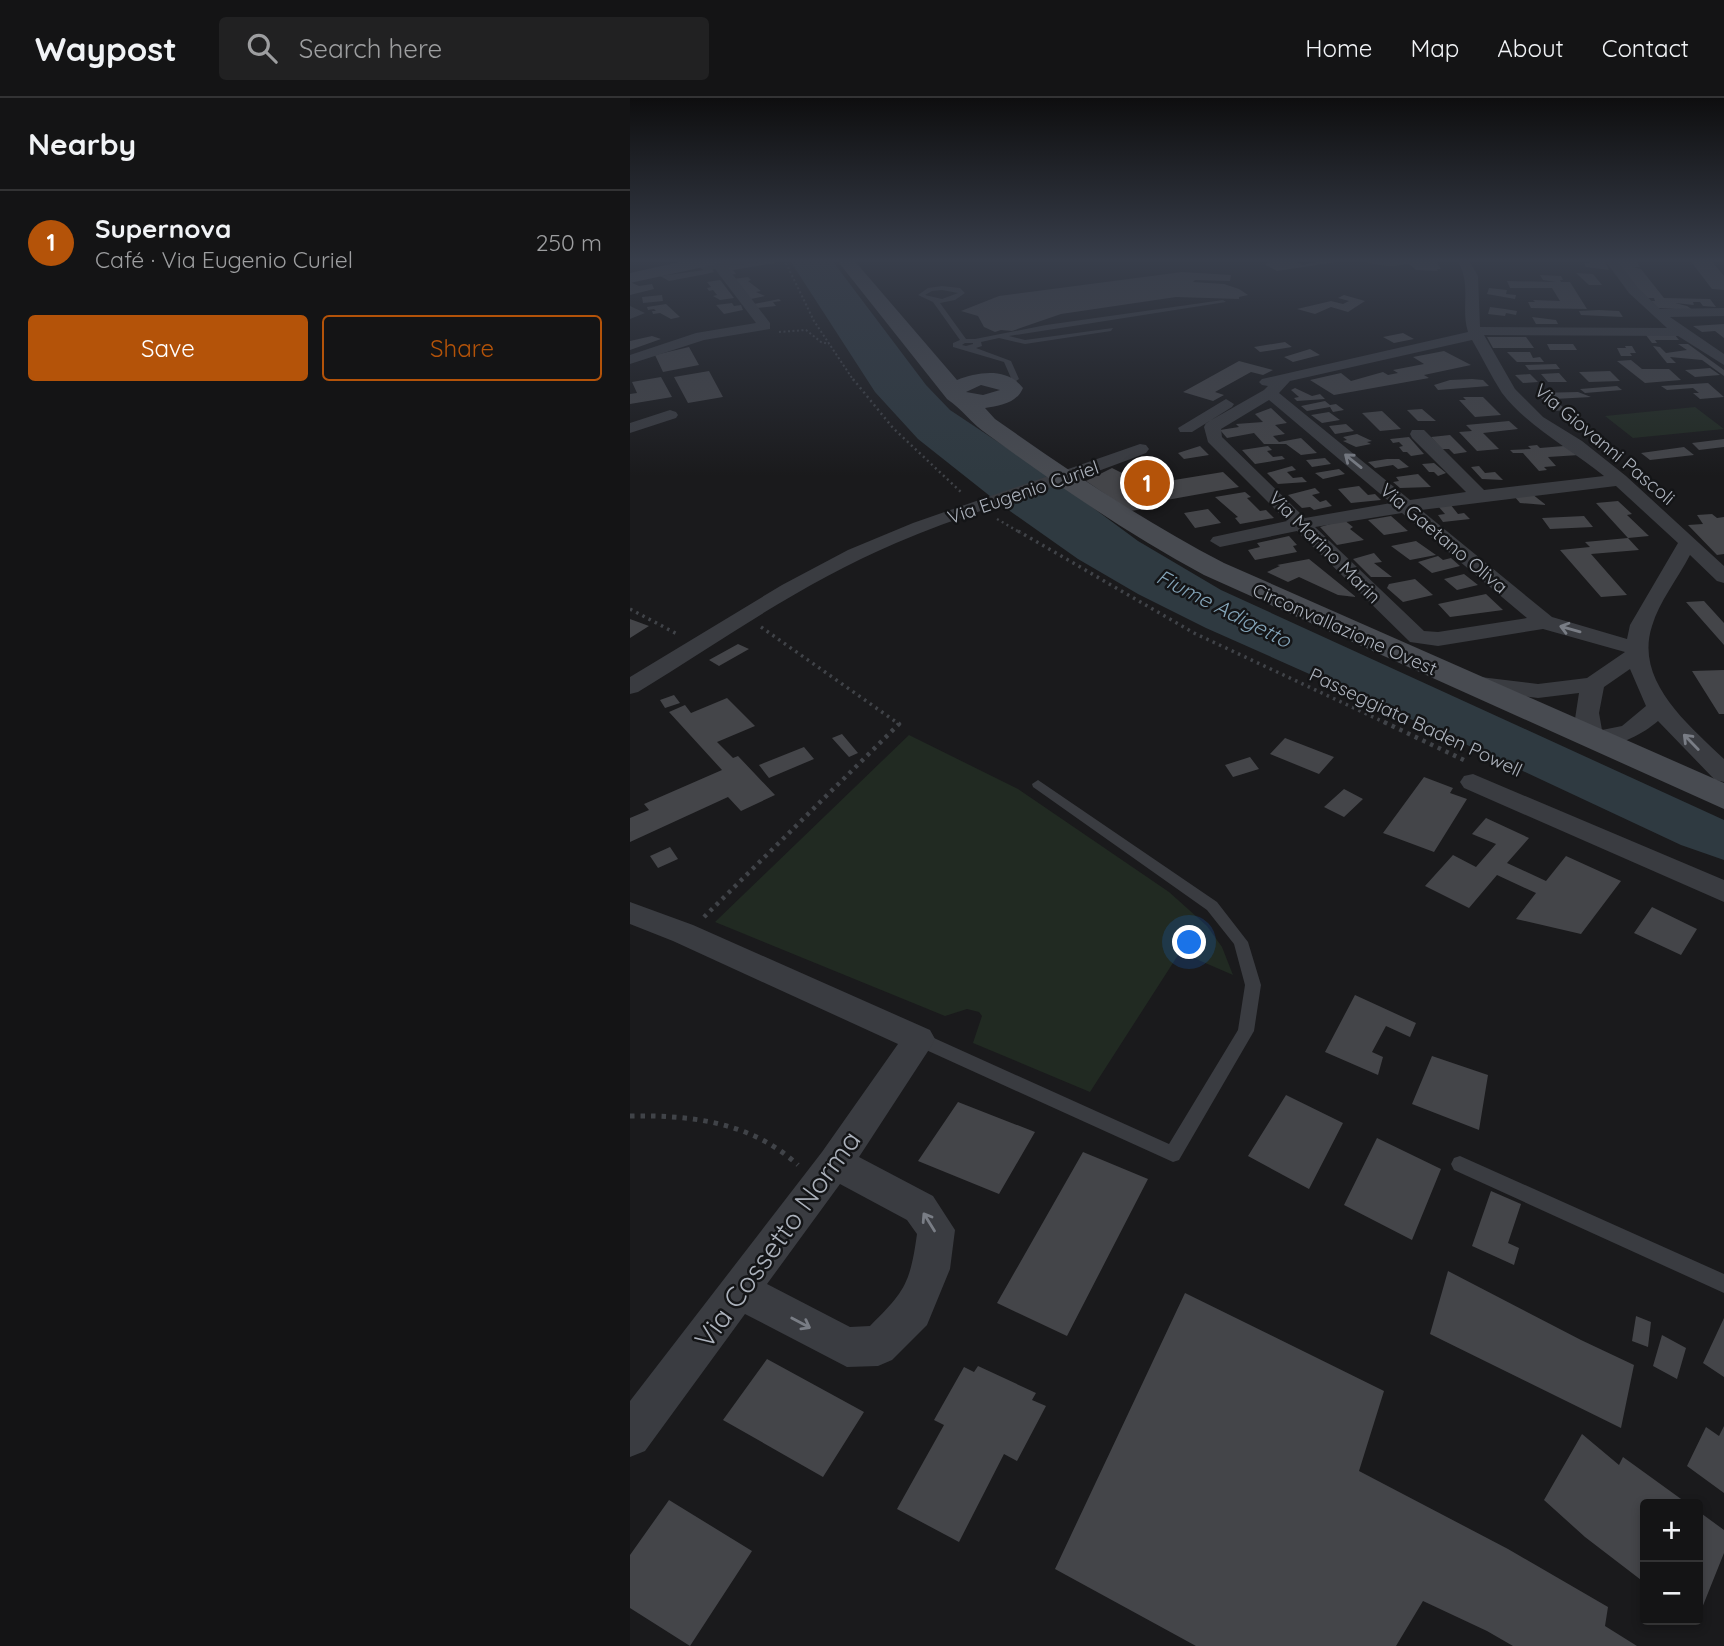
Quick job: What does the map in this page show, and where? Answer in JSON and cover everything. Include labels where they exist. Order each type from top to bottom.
[{"type":"main road","name":"Circonvallazione Ovest","points":[[904,331],[987,424],[1061,480],[1161,541],[1214,569],[1724,797]]},
{"type":"main road","points":[[936,369],[957,377],[1007,383]]},
{"type":"main road","points":[[983,379],[962,383],[959,395],[982,401],[1007,383]]},
{"type":"main road","points":[[987,424],[1007,383]]},
{"type":"street","points":[[630,360],[701,336],[731,331]]},
{"type":"street","points":[[1186,428],[1266,382],[1475,333],[1680,332],[1724,361]]},
{"type":"street","name":"Via Giovanni Pascoli","points":[[1475,333],[1509,391],[1537,420],[1576,445],[1620,480],[1724,577]]},
{"type":"street","name":"Via Marino Marin","points":[[1286,377],[1270,393],[1212,427],[1214,438],[1418,638],[1438,639],[1544,622]]},
{"type":"street","name":"Via Gaetano Oliva","points":[[1270,393],[1544,622],[1636,652]]},
{"type":"street","points":[[630,428],[670,415]]},
{"type":"street","points":[[1418,434],[1479,495]]},
{"type":"street","name":"Via Eugenio Curiel","points":[[630,687],[855,554],[1140,449]]},
{"type":"street","points":[[1220,541],[1406,504],[1620,480]]},
{"type":"street","points":[[1688,542],[1641,625],[1636,652],[1659,708],[1724,774]]},
{"type":"street","points":[[1466,682],[1538,691],[1593,684],[1636,652]]},
{"type":"street","points":[[1593,684],[1586,717],[1588,730],[1594,739],[1630,732],[1659,708]]},
{"type":"street","points":[[1476,775],[1724,892]]},
{"type":"street","points":[[630,913],[683,933],[919,1039]]},
{"type":"street","name":"Via Cossetto Norma","points":[[630,1436],[826,1174],[919,1039]]},
{"type":"street","points":[[740,1291],[847,1347],[878,1346],[913,1311],[931,1269],[936,1230],[920,1208],[826,1174]]},
{"type":"lane","points":[[957,331],[964,341],[957,344],[957,347],[1025,331]]},
{"type":"lane","points":[[1001,336],[1025,342],[1096,331]]},
{"type":"lane","points":[[973,345],[1007,361],[1007,383]]},
{"type":"lane","points":[[919,1039],[1173,1154],[1246,1031],[1253,985],[1241,942],[1212,906],[1038,784]]},
{"type":"lane","points":[[1460,1164],[1724,1284]]},
{"type":"path","name":"Passeggiata Baden Powell","points":[[822,331],[884,419],[980,506],[1194,633],[1476,775]]},
{"type":"path","points":[[630,609],[699,646]]},
{"type":"path","points":[[699,918],[707,916],[899,724],[746,616]]},
{"type":"path","points":[[630,1116],[666,1115],[713,1121],[784,1150],[826,1174]]},
{"type":"shaded area","points":[[1695,407],[1724,429],[1633,438],[1605,416]]},
{"type":"shaded area","points":[[909,735],[1018,789],[1169,892],[1207,926],[1222,947],[1233,975],[1180,952],[1090,1092],[973,1043],[982,1016],[979,1012],[967,1009],[945,1016],[715,922]]},
{"type":"water","name":"Fiume Adigetto","points":[[836,331],[885,331],[926,385],[950,410],[1058,482],[1138,541],[1221,590],[1724,820],[1724,860],[1681,845],[1433,729],[1206,628],[1138,594],[1078,559],[1000,504],[918,439],[875,392]]},
{"type":"building","points":[[1403,333],[1414,339],[1394,343],[1383,337]]},
{"type":"building","points":[[1645,334],[1674,334],[1679,340],[1655,340],[1657,343],[1652,343]]},
{"type":"building","points":[[652,336],[661,339],[630,350],[630,341]]},
{"type":"building","points":[[1487,337],[1526,337],[1534,348],[1493,348]]},
{"type":"building","points":[[1285,342],[1292,347],[1260,352],[1254,347]]},
{"type":"building","points":[[1547,344],[1573,344],[1577,350],[1550,350]]},
{"type":"building","points":[[1678,344],[1688,344],[1724,370],[1724,376],[1702,360],[1670,357],[1676,363],[1667,363],[1653,346],[1660,347],[1666,353],[1687,350]]},
{"type":"building","points":[[1625,346],[1632,346],[1636,353],[1630,353],[1632,356],[1621,356],[1617,348],[1626,348]]},
{"type":"building","points":[[689,347],[699,365],[663,372],[655,355]]},
{"type":"building","points":[[1310,349],[1320,355],[1293,362],[1284,357]]},
{"type":"building","points":[[1444,351],[1471,365],[1424,375],[1429,378],[1334,395],[1310,380],[1341,373],[1351,381],[1383,372],[1388,375],[1398,373],[1393,370],[1424,364],[1413,357]]},
{"type":"building","points":[[1507,352],[1530,352],[1533,358],[1540,357],[1544,362],[1517,362]]},
{"type":"building","points":[[1631,360],[1642,369],[1669,369],[1681,380],[1645,383],[1617,361]]},
{"type":"building","points":[[1239,361],[1273,370],[1263,375],[1251,372],[1215,392],[1224,395],[1213,401],[1183,392]]},
{"type":"building","points":[[1556,364],[1560,369],[1529,370],[1525,365]]},
{"type":"building","points":[[1710,368],[1720,375],[1695,377],[1685,370]]},
{"type":"building","points":[[709,371],[723,397],[688,403],[674,377]]},
{"type":"building","points":[[1610,371],[1620,381],[1589,382],[1579,372]]},
{"type":"building","points":[[1559,373],[1567,382],[1548,382],[1541,374]]},
{"type":"building","points":[[1530,374],[1538,382],[1523,383],[1515,375]]},
{"type":"building","points":[[661,377],[672,397],[630,404],[630,394],[637,393],[632,382]]},
{"type":"building","points":[[1450,380],[1483,380],[1489,386],[1438,390],[1434,385]]},
{"type":"building","points":[[1708,383],[1724,397],[1700,399],[1693,393],[1699,393],[1693,388],[1667,390],[1661,386]]},
{"type":"building","points":[[1617,386],[1622,390],[1585,393],[1580,389]]},
{"type":"building","points":[[1295,388],[1312,396],[1320,394],[1325,399],[1297,401],[1294,398],[1299,397],[1291,390]]},
{"type":"building","points":[[1578,392],[1591,397],[1554,399],[1566,410],[1554,411],[1536,393]]},
{"type":"building","points":[[1463,397],[1483,397],[1501,415],[1475,417],[1459,400],[1466,400]]},
{"type":"building","points":[[1325,401],[1344,410],[1333,412],[1330,407],[1307,411],[1301,406]]},
{"type":"building","points":[[1271,408],[1287,423],[1275,425],[1285,434],[1273,436],[1279,442],[1301,438],[1317,453],[1301,455],[1286,444],[1264,444],[1254,433],[1227,438],[1220,430],[1239,427],[1236,424],[1263,422],[1255,414]]},
{"type":"building","points":[[1422,409],[1436,421],[1418,421],[1407,410]]},
{"type":"building","points":[[1382,411],[1401,429],[1380,431],[1362,413]]},
{"type":"building","points":[[1329,412],[1340,420],[1322,423],[1311,415]]},
{"type":"building","points":[[1509,421],[1518,429],[1483,433],[1499,449],[1477,451],[1459,432],[1472,431],[1466,425]]},
{"type":"building","points":[[1346,424],[1354,431],[1335,434],[1329,426]]},
{"type":"building","points":[[1357,434],[1372,441],[1367,442],[1371,444],[1356,447],[1343,441],[1347,440],[1343,437]]},
{"type":"building","points":[[1450,435],[1467,452],[1454,454],[1449,449],[1442,449],[1431,437]]},
{"type":"building","points":[[1409,437],[1424,454],[1411,456],[1403,452],[1399,447],[1403,446],[1399,442],[1393,443],[1390,439]]},
{"type":"building","points":[[1724,439],[1724,447],[1699,450],[1692,443]]},
{"type":"building","points":[[1537,445],[1540,448],[1573,448],[1579,455],[1548,457],[1556,466],[1544,467],[1547,470],[1539,471],[1523,453],[1513,453],[1510,450],[1531,449],[1528,446]]},
{"type":"building","points":[[1200,446],[1209,455],[1184,459],[1178,453]]},
{"type":"building","points":[[1268,446],[1272,450],[1267,451],[1273,457],[1282,456],[1285,459],[1255,464],[1242,450]]},
{"type":"building","points":[[1684,447],[1694,455],[1650,460],[1641,453]]},
{"type":"building","points":[[1325,458],[1331,464],[1312,467],[1306,460]]},
{"type":"building","points":[[1399,459],[1409,467],[1398,469],[1393,465],[1375,468],[1368,462]]},
{"type":"building","points":[[1434,463],[1446,473],[1438,476],[1429,472],[1422,464]]},
{"type":"building","points":[[1144,464],[1162,482],[1223,472],[1239,487],[1150,503],[1157,507],[1130,511],[1086,481],[1112,468],[1122,473]]},
{"type":"building","points":[[1292,466],[1296,470],[1287,472],[1293,478],[1302,477],[1307,482],[1278,484],[1267,473]]},
{"type":"building","points":[[1479,466],[1485,473],[1495,472],[1503,480],[1482,479],[1471,467]]},
{"type":"building","points":[[1339,469],[1345,474],[1323,479],[1315,473]]},
{"type":"building","points":[[1418,474],[1431,487],[1400,488],[1393,482],[1399,481],[1396,477]]},
{"type":"building","points":[[1359,486],[1368,495],[1375,494],[1381,500],[1351,503],[1338,489]]},
{"type":"building","points":[[1315,488],[1320,493],[1312,495],[1320,502],[1326,500],[1332,506],[1314,510],[1310,507],[1302,508],[1288,495]]},
{"type":"building","points":[[1245,492],[1251,497],[1247,498],[1260,511],[1266,510],[1274,518],[1240,524],[1235,518],[1238,517],[1215,497]]},
{"type":"building","points":[[1532,494],[1546,505],[1520,503],[1514,496]]},
{"type":"building","points":[[1618,501],[1632,514],[1627,515],[1649,536],[1628,538],[1596,503]]},
{"type":"building","points":[[1450,504],[1458,514],[1464,513],[1470,519],[1443,522],[1438,515],[1445,514],[1437,505]]},
{"type":"building","points":[[1208,509],[1221,523],[1195,528],[1184,513]]},
{"type":"building","points":[[1712,514],[1717,518],[1724,517],[1724,554],[1717,555],[1688,525],[1703,524],[1697,515]]},
{"type":"building","points":[[1391,516],[1408,531],[1384,535],[1368,520]]},
{"type":"building","points":[[1584,516],[1593,527],[1550,529],[1542,518]]},
{"type":"building","points":[[1344,520],[1353,527],[1350,529],[1364,540],[1337,545],[1320,527]]},
{"type":"building","points":[[1289,536],[1297,545],[1293,546],[1297,552],[1255,560],[1248,550],[1260,547],[1257,543]]},
{"type":"building","points":[[1628,538],[1639,550],[1591,554],[1627,595],[1601,597],[1560,550],[1590,547],[1585,542]]},
{"type":"building","points":[[1416,541],[1436,555],[1410,560],[1391,546]]},
{"type":"building","points":[[1374,553],[1382,562],[1374,563],[1392,577],[1371,577],[1353,559]]},
{"type":"building","points":[[1438,556],[1443,560],[1451,558],[1460,566],[1432,573],[1418,562]]},
{"type":"building","points":[[1309,559],[1356,597],[1338,595],[1299,577],[1288,582],[1267,572],[1280,566],[1277,565]]},
{"type":"building","points":[[1464,574],[1478,585],[1457,590],[1444,579]]},
{"type":"building","points":[[1415,579],[1433,595],[1403,602],[1387,588],[1389,584]]},
{"type":"building","points":[[1486,594],[1503,610],[1450,617],[1438,604]]},
{"type":"building","points":[[1704,601],[1724,623],[1724,645],[1686,602]]},
{"type":"building","points":[[630,619],[649,626],[630,638]]},
{"type":"building","points":[[738,644],[749,649],[719,666],[709,660]]},
{"type":"building","points":[[1724,670],[1724,714],[1719,714],[1692,671]]},
{"type":"building","points":[[674,695],[680,703],[665,708],[660,700]]},
{"type":"building","points":[[727,698],[755,726],[717,742],[733,758],[738,756],[775,795],[741,811],[728,797],[630,842],[630,818],[649,810],[644,804],[722,770],[669,712],[685,705],[691,713]]},
{"type":"building","points":[[842,734],[858,753],[849,757],[832,738]]},
{"type":"building","points":[[1285,738],[1334,757],[1319,774],[1270,754]]},
{"type":"building","points":[[804,747],[814,759],[769,778],[759,765]]},
{"type":"building","points":[[1250,757],[1259,769],[1233,777],[1225,765]]},
{"type":"building","points":[[1424,777],[1453,788],[1450,793],[1467,799],[1434,852],[1383,833]]},
{"type":"building","points":[[1344,789],[1363,799],[1344,817],[1324,807]]},
{"type":"building","points":[[1486,818],[1529,838],[1507,863],[1546,881],[1566,856],[1621,881],[1581,934],[1516,919],[1536,893],[1497,875],[1469,908],[1425,886],[1453,855],[1476,867],[1496,844],[1472,834]]},
{"type":"building","points":[[670,847],[678,859],[658,868],[650,856]]},
{"type":"building","points":[[1652,907],[1697,929],[1681,955],[1634,933]]},
{"type":"building","points":[[1355,995],[1416,1023],[1410,1037],[1386,1026],[1372,1052],[1383,1057],[1378,1075],[1325,1052]]},
{"type":"building","points":[[1432,1056],[1488,1075],[1479,1130],[1412,1104]]},
{"type":"building","points":[[1286,1095],[1343,1123],[1309,1189],[1248,1156]]},
{"type":"building","points":[[958,1102],[1035,1132],[999,1194],[918,1161]]},
{"type":"building","points":[[1377,1138],[1441,1169],[1412,1240],[1344,1205]]},
{"type":"building","points":[[1083,1152],[1148,1179],[1067,1336],[997,1303]]},
{"type":"building","points":[[1491,1191],[1521,1204],[1508,1243],[1519,1248],[1514,1265],[1472,1246]]},
{"type":"building","points":[[1448,1271],[1634,1365],[1621,1428],[1430,1334]]},
{"type":"building","points":[[1185,1293],[1384,1391],[1359,1471],[1508,1549],[1608,1607],[1605,1626],[1637,1646],[1513,1646],[1423,1601],[1396,1646],[1196,1646],[1055,1569]]},
{"type":"building","points":[[1636,1316],[1651,1322],[1648,1347],[1632,1341]]},
{"type":"building","points":[[1724,1318],[1724,1377],[1703,1363]]},
{"type":"building","points":[[1662,1335],[1686,1348],[1677,1379],[1653,1366]]},
{"type":"building","points":[[767,1359],[864,1412],[823,1477],[723,1420]]},
{"type":"building","points":[[978,1366],[1036,1393],[1032,1400],[1046,1406],[1017,1461],[1004,1454],[959,1542],[897,1509],[944,1425],[934,1420],[964,1367],[974,1372]]},
{"type":"building","points":[[1724,1426],[1724,1493],[1687,1466],[1706,1427],[1719,1436]]},
{"type":"building","points":[[1582,1434],[1619,1465],[1623,1457],[1681,1499],[1640,1499],[1640,1579],[1585,1537],[1544,1500]]},
{"type":"building","points":[[669,1500],[752,1551],[690,1646],[630,1608],[630,1555]]},
{"type":"building","points":[[1703,1515],[1724,1530],[1724,1553],[1703,1606]]},
{"type":"place","name":"Supernova","points":[[1147,483]]}]
